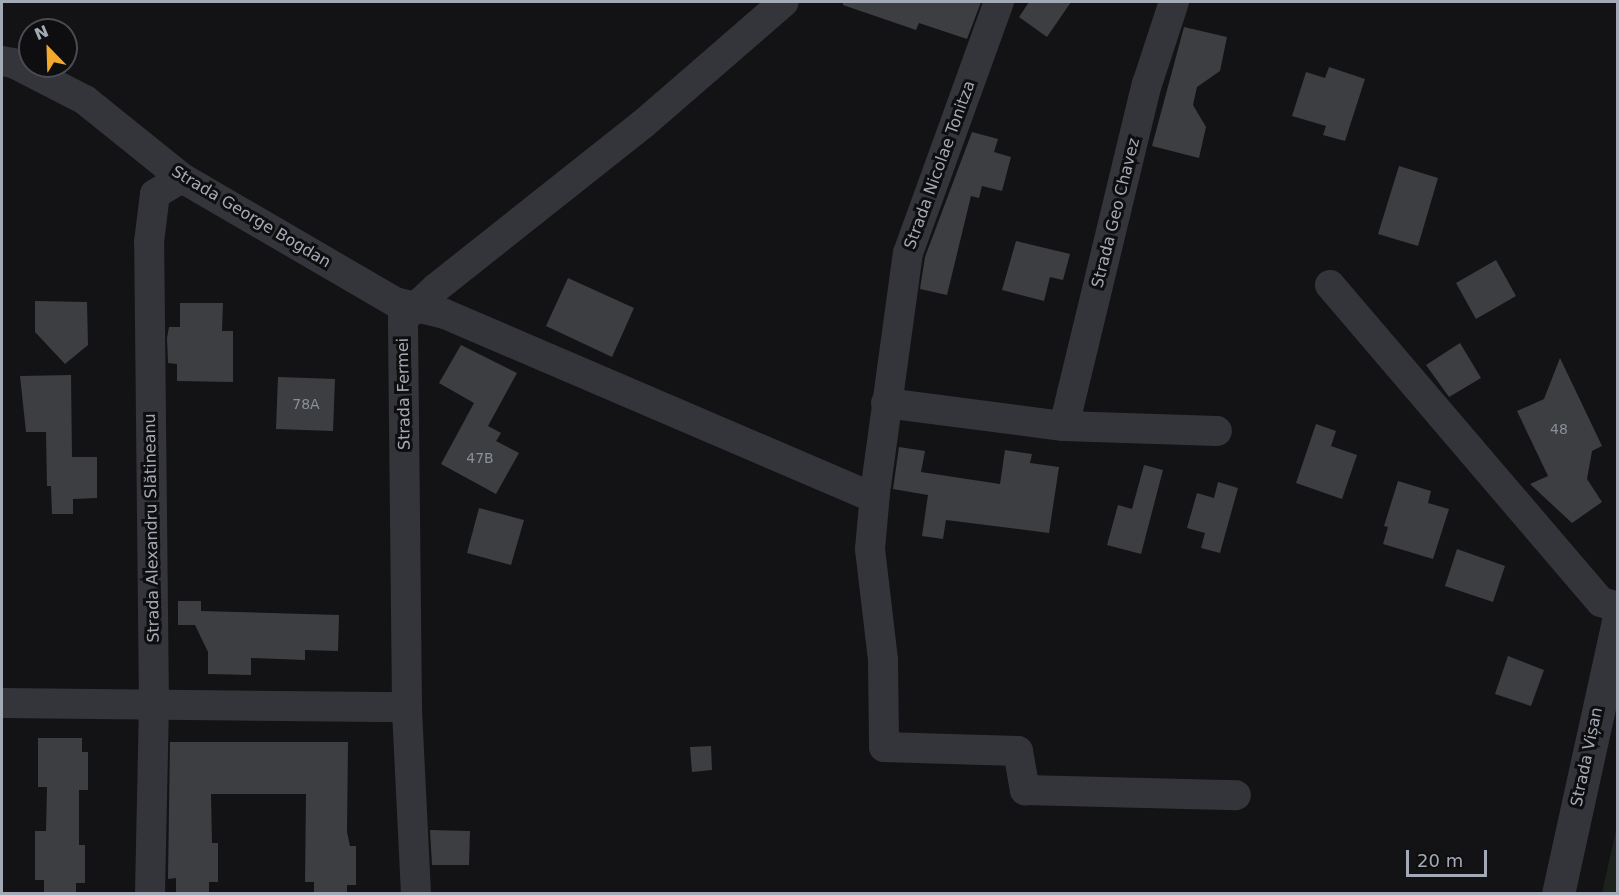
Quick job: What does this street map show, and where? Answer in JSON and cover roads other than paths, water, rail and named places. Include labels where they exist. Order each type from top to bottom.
[{"type":"street","name":"Strada Fermei","points":[[416,894],[407,707],[403,319],[415,306],[643,124],[784,2]]},
{"type":"street","name":"Strada Nicolae Tonitza","points":[[999,2],[908,253],[886,403],[870,549],[883,660],[884,747],[1018,751],[1025,790],[1236,795]]},
{"type":"street","name":"Strada Geo Chavez","points":[[1064,426],[1147,84],[1174,2]]},
{"type":"street","name":"Strada George Bogdan","points":[[2,61],[13,63],[85,100],[182,178],[395,302],[445,314],[863,493],[875,493]]},
{"type":"street","name":"Strada Alexandru Slătineanu","points":[[150,894],[154,706],[148,243],[155,194],[182,178]]},
{"type":"street","points":[[1330,285],[1601,602],[1617,607]]},
{"type":"street","points":[[886,403],[1064,426],[1217,431]]},
{"type":"street","name":"Strada Vișan","points":[[1558,894],[1617,621]]},
{"type":"street","points":[[2,703],[407,707]]}]
